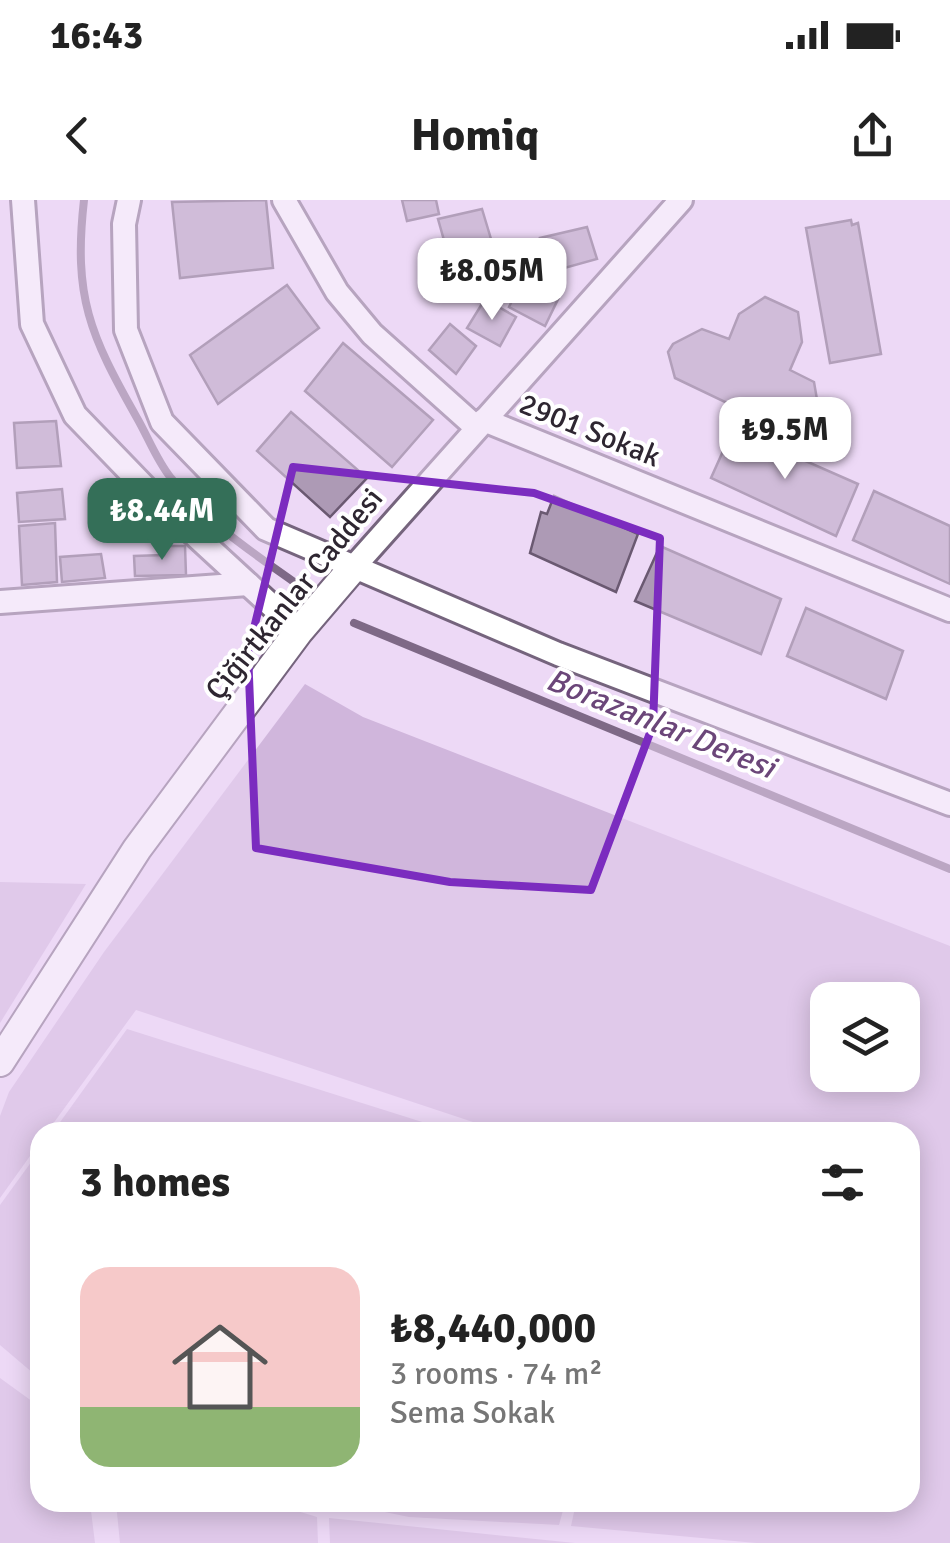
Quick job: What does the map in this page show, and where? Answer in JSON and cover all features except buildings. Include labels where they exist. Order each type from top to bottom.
[{"type":"street","points":[[23,200],[32,324],[75,415],[160,503],[299,630]]},
{"type":"street","points":[[129,200],[124,224],[126,330],[162,422],[266,529],[558,654],[950,804]]},
{"type":"street","name":"2901 Sokak","points":[[284,200],[338,292],[372,334],[480,424],[950,610]]},
{"type":"street","name":"Çiğirtkanlar Caddesi","points":[[0,1062],[138,848],[299,630],[681,200]]},
{"type":"street","points":[[0,602],[248,584]]},
{"type":"highlighted area","points":[[293,467],[534,493],[660,538],[653,725],[591,890],[450,882],[256,848],[248,653]]},
{"type":"shaded area","points":[[305,684],[363,717],[950,946],[950,1543],[756,1543],[571,1526],[574,1512],[920,1512],[920,1122],[473,1122],[136,1010],[54,1122],[30,1122],[30,1156],[0,1198],[0,1116],[9,1092],[104,952]]},
{"type":"shaded area","points":[[0,882],[86,884],[0,1023]]},
{"type":"shaded area","points":[[127,1029],[422,1122],[60,1122]]},
{"type":"shaded area","points":[[30,1164],[30,1370],[0,1345],[0,1205]]},
{"type":"shaded area","points":[[0,1378],[30,1400],[30,1512],[91,1512],[95,1543],[0,1543]]},
{"type":"shaded area","points":[[117,1512],[301,1512],[317,1517],[318,1543],[120,1543]]},
{"type":"shaded area","points":[[385,1512],[563,1512],[559,1525],[409,1517]]},
{"type":"shaded area","points":[[329,1518],[575,1543],[330,1543]]},
{"type":"waterway","name":"Borazanlar Deresi","points":[[84,200],[81,263],[89,314],[107,363],[157,457],[198,508],[294,582]]},
{"type":"waterway","name":"Borazanlar Deresi","points":[[354,623],[950,869]]}]
